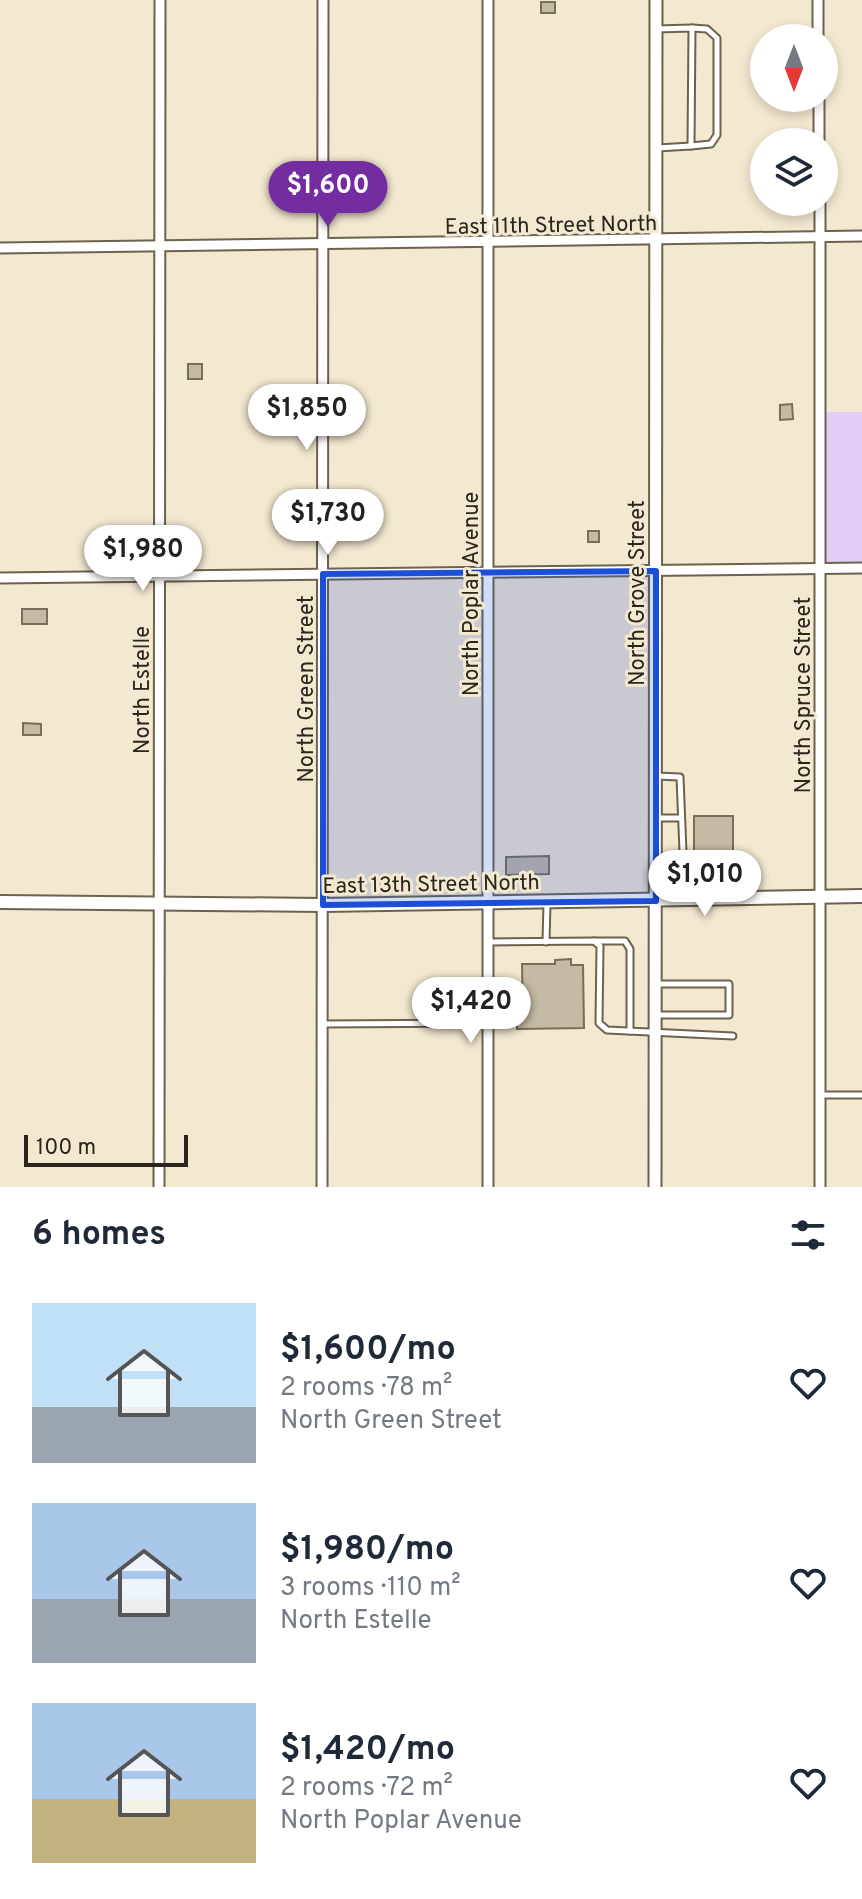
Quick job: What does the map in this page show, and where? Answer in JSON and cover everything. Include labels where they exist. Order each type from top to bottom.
[{"type":"main road","name":"East 13th Street North","points":[[0,902],[160,901],[323,905],[862,896]]},
{"type":"street","name":"North Estelle","points":[[159,1187],[160,0]]},
{"type":"street","name":"North Green Street","points":[[322,1187],[323,0]]},
{"type":"street","name":"North Poplar Avenue","points":[[488,0],[488,1187]]},
{"type":"street","name":"North Grove Street","points":[[655,1187],[656,0]]},
{"type":"street","points":[[818,0],[818,24]]},
{"type":"street","name":"North Spruce Street","points":[[820,216],[820,1187]]},
{"type":"street","name":"East 11th Street North","points":[[0,248],[862,236]]},
{"type":"street","points":[[0,578],[862,568]]},
{"type":"lane","points":[[691,146],[692,28]]},
{"type":"lane","points":[[656,29],[707,29],[717,38],[718,105],[715,140],[704,146],[656,148]]},
{"type":"lane","points":[[655,776],[680,777],[684,877]]},
{"type":"lane","points":[[656,818],[681,818]]},
{"type":"lane","points":[[546,942],[547,902]]},
{"type":"lane","points":[[594,941],[600,946],[599,1023],[607,1030],[733,1036]]},
{"type":"lane","points":[[489,942],[625,941],[630,949],[630,1031]]},
{"type":"lane","points":[[656,984],[729,984],[729,1015],[656,1015]]},
{"type":"lane","points":[[322,1024],[488,1023]]},
{"type":"lane","points":[[821,1095],[862,1095]]},
{"type":"highlighted area","points":[[656,571],[656,901],[323,905],[323,574]]},
{"type":"shaded area","points":[[820,412],[862,412],[862,568],[819,569]]},
{"type":"building","points":[[541,2],[555,2],[555,13],[541,13]]},
{"type":"building","points":[[188,364],[202,364],[202,379],[188,379]]},
{"type":"building","points":[[792,404],[793,419],[780,420],[780,405]]},
{"type":"building","points":[[588,531],[599,531],[599,542],[588,542]]},
{"type":"building","points":[[22,609],[47,609],[47,624],[22,624]]},
{"type":"building","points":[[23,723],[41,724],[41,735],[23,735]]},
{"type":"building","points":[[694,816],[733,816],[733,881],[694,881]]},
{"type":"building","points":[[549,856],[549,874],[506,875],[506,857]]},
{"type":"building","points":[[571,959],[571,965],[583,965],[584,1028],[517,1029],[517,1015],[523,1015],[522,964],[555,964],[555,960]]}]
